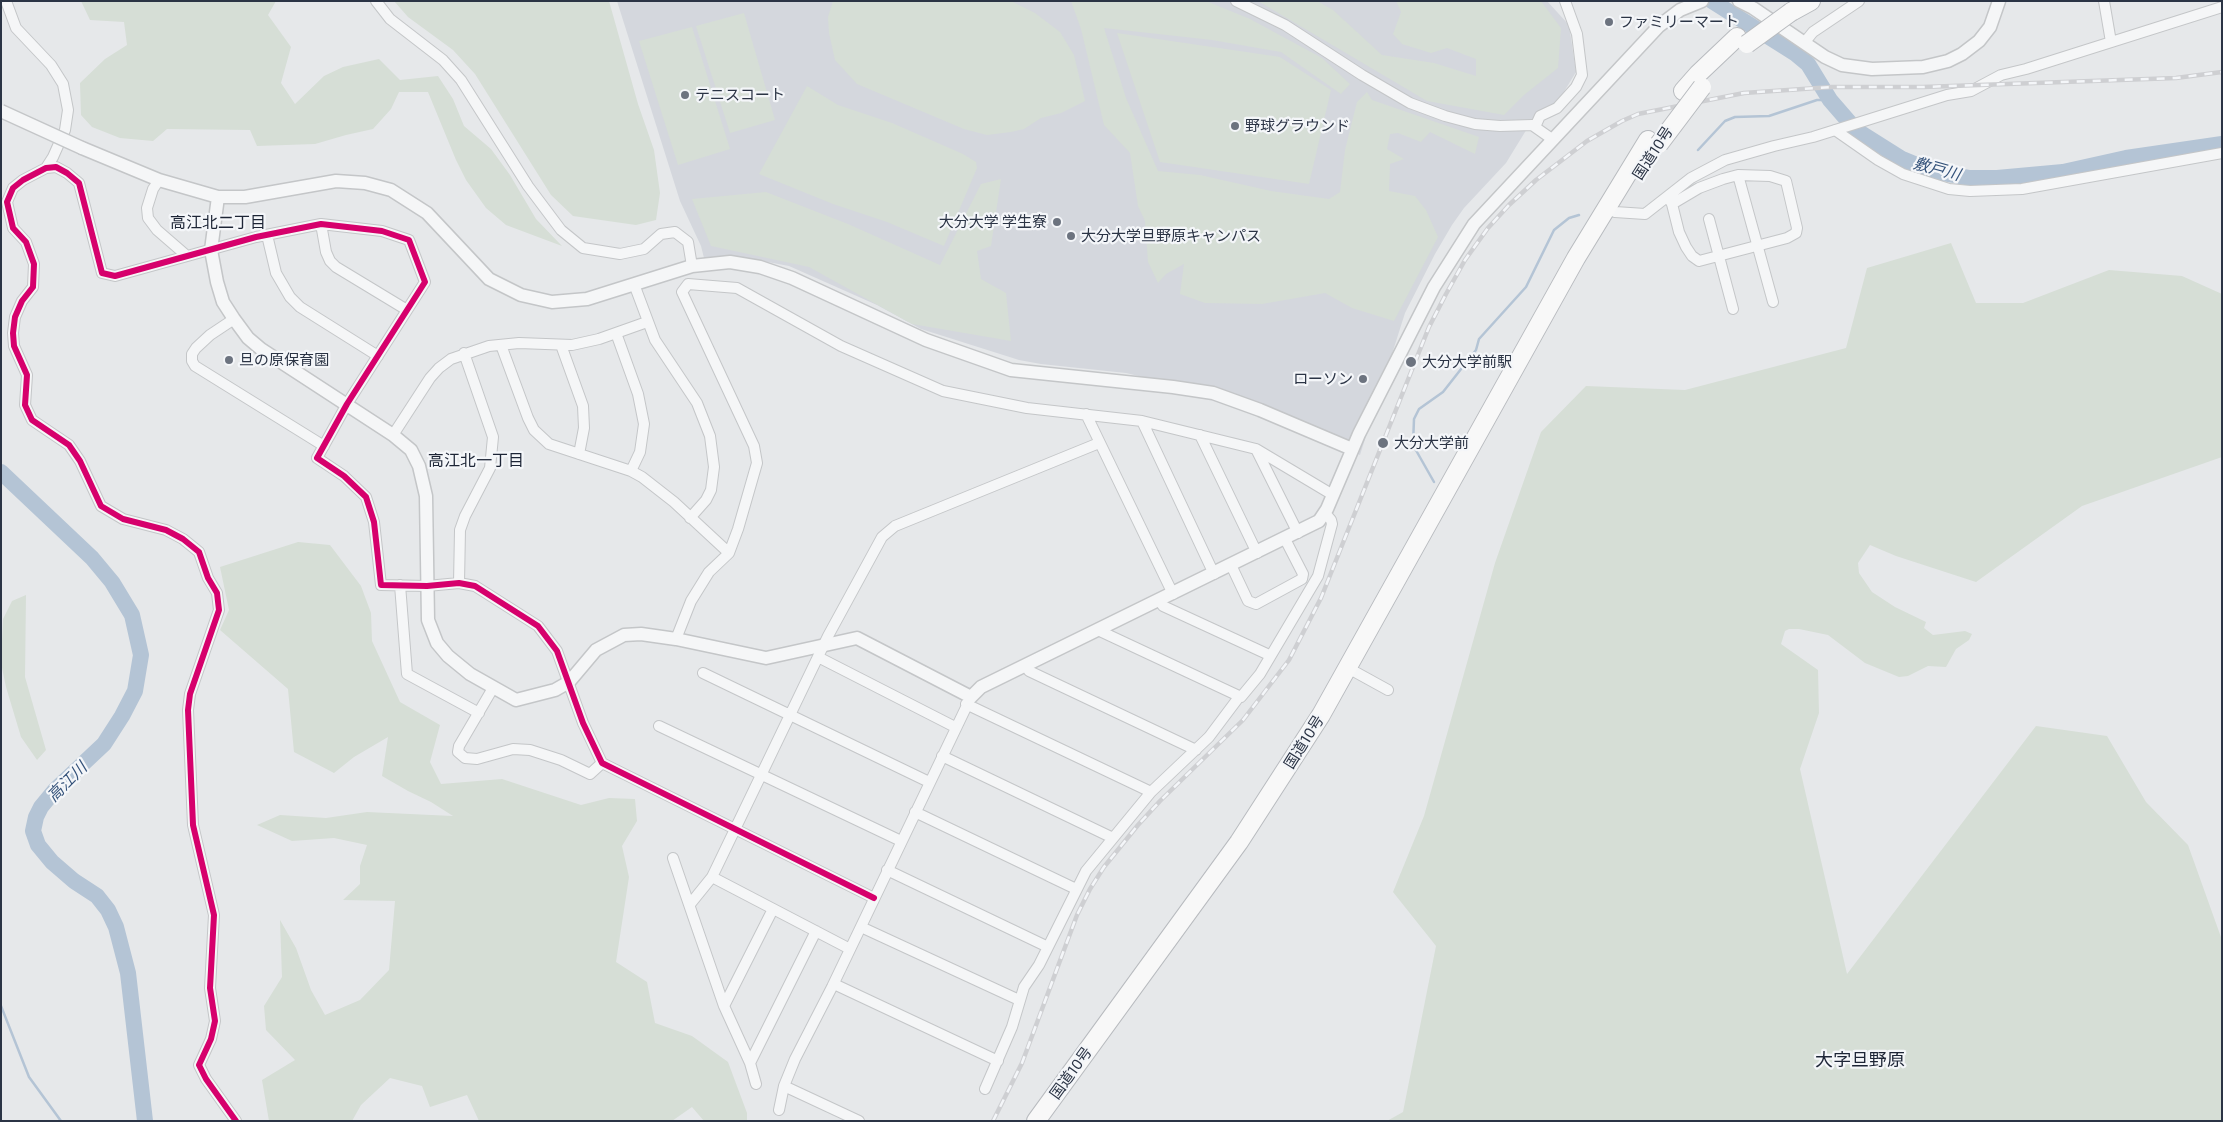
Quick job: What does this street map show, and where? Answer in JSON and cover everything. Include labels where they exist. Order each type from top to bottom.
[{"type":"highway","name":"国道10号","points":[[1036,1121],[1239,842],[1321,715],[1531,338],[1683,91],[1709,62],[1787,6],[1810,1]]},
{"type":"highway","name":"国道10号","points":[[1653,142],[1742,40]]},
{"type":"street","points":[[6,1],[16,28],[51,65],[63,84],[68,110],[64,130],[53,158],[46,168]]},
{"type":"street","points":[[376,1],[390,19],[443,60],[460,80],[528,186],[561,230],[583,248],[620,254],[644,249],[661,234],[675,232],[688,242],[692,266]]},
{"type":"street","points":[[1236,1],[1285,25],[1410,103],[1444,116],[1475,124],[1500,126],[1525,124],[1535,127],[1552,139]]},
{"type":"street","points":[[1535,127],[1540,116],[1557,108],[1581,78],[1582,70],[1577,34],[1565,1]]},
{"type":"street","points":[[779,1110],[784,1086],[805,1038],[834,984],[968,700],[981,687],[1317,523],[1325,512],[1352,449],[1430,293],[1454,252],[1482,214],[1659,26],[1680,10],[1702,1]]},
{"type":"street","points":[[1740,1],[1834,62],[1862,69],[1897,69],[1935,64],[1962,54],[1979,41],[1990,27],[1999,1]]},
{"type":"street","points":[[1804,43],[1813,32],[1859,1]]},
{"type":"street","points":[[2104,1],[2111,42]]},
{"type":"street","points":[[1670,200],[1691,178],[1725,160],[1838,129],[1947,95],[1971,91],[2002,75],[2222,7]]},
{"type":"street","points":[[1,111],[159,180],[218,197],[245,197],[336,181],[365,182],[391,190],[427,214],[489,279],[521,295],[552,302],[588,299],[692,266],[730,262],[760,267],[792,278],[926,340],[1011,370],[1213,393],[1260,410],[1352,449]]},
{"type":"street","points":[[1838,129],[1878,160],[1903,174],[1949,189],[1970,191],[2022,189],[2222,154]]},
{"type":"street","points":[[236,1121],[206,1079],[200,1065],[216,1021],[210,988],[214,915],[193,825],[188,710],[190,694],[219,610],[217,593],[208,578],[199,552],[183,539],[166,530],[123,519],[101,506],[80,461],[69,445],[32,420],[25,405],[27,375],[14,346],[13,333],[15,317],[22,301],[33,287],[34,264],[26,242],[13,228],[7,202],[13,188],[46,168],[56,167],[79,183],[102,273],[115,276],[267,235],[321,224],[382,231],[410,240],[425,282],[347,404],[317,458],[344,476],[366,497],[374,522],[381,585],[427,586],[459,583],[475,586],[538,626],[557,651],[583,723],[602,763],[874,898]]},
{"type":"street","points":[[1612,208],[1645,214],[1670,200],[1712,182],[1738,175],[1770,176],[1786,181],[1797,228],[1796,233],[1787,238],[1699,261],[1692,256],[1679,232],[1670,200]]},
{"type":"street","points":[[1738,175],[1773,302]]},
{"type":"street","points":[[159,180],[153,189],[147,208],[148,218],[157,230],[187,256]]},
{"type":"street","points":[[218,197],[211,250],[217,282],[223,302],[248,338],[261,349],[393,435],[411,450],[419,466],[426,496],[428,620],[437,643],[448,656],[470,674],[516,700],[554,690],[569,682],[596,650],[624,635],[641,634],[676,638],[766,658],[857,638],[862,639],[968,700],[1151,792]]},
{"type":"street","points":[[1709,219],[1733,309]]},
{"type":"street","points":[[321,224],[326,252],[330,261],[336,267],[407,310]]},
{"type":"street","points":[[267,235],[276,273],[290,297],[300,307],[378,356]]},
{"type":"street","points":[[634,284],[647,322],[663,354],[697,403],[710,436],[714,467],[711,490],[706,500],[690,518]]},
{"type":"street","points":[[676,638],[691,601],[709,572],[729,553],[757,463],[754,446],[682,292],[688,284],[737,288],[841,346],[944,392],[1027,408],[1142,421],[1256,448],[1333,495]]},
{"type":"street","points":[[234,319],[196,348],[192,354],[192,361],[195,366],[324,446]]},
{"type":"street","points":[[393,435],[434,373],[451,359],[464,353],[478,348],[501,345],[561,345],[588,342],[647,322]]},
{"type":"street","points":[[616,333],[638,394],[644,424],[640,452],[631,471]]},
{"type":"street","points":[[501,345],[534,430],[549,444],[631,471],[652,484],[729,553]]},
{"type":"street","points":[[561,345],[583,406],[584,428],[579,454]]},
{"type":"street","points":[[459,583],[460,530],[465,516],[490,468],[493,437],[464,353]]},
{"type":"street","points":[[1086,414],[1173,594]]},
{"type":"street","points":[[1142,421],[1214,574]]},
{"type":"street","points":[[1200,435],[1257,553]]},
{"type":"street","points":[[690,903],[712,877],[824,644],[882,537],[889,529],[1099,443]]},
{"type":"street","points":[[1256,448],[1298,533]]},
{"type":"street","points":[[985,1089],[1012,1027],[1025,984],[1039,965],[1086,870],[1151,792],[1212,734],[1239,697],[1246,693],[1260,674],[1315,583],[1332,524],[1325,512]]},
{"type":"street","points":[[1231,565],[1248,601],[1256,604],[1302,579],[1303,574],[1286,539]]},
{"type":"street","points":[[400,586],[407,674],[479,712]]},
{"type":"street","points":[[1159,600],[1163,606],[1267,654]]},
{"type":"street","points":[[1100,629],[1102,632],[1239,697]]},
{"type":"street","points":[[818,656],[955,727]]},
{"type":"street","points":[[1026,665],[1030,671],[1196,750]]},
{"type":"street","points":[[1348,668],[1388,690]]},
{"type":"street","points":[[703,673],[929,782]]},
{"type":"street","points":[[493,688],[459,746],[458,752],[465,758],[477,759],[513,749],[530,750],[561,760],[590,774],[602,763]]},
{"type":"street","points":[[659,726],[901,841]]},
{"type":"street","points":[[942,756],[1113,838]]},
{"type":"street","points":[[915,812],[1076,889]]},
{"type":"street","points":[[673,858],[724,1006],[750,1063],[756,1084]]},
{"type":"street","points":[[887,870],[1048,947]]},
{"type":"street","points":[[712,877],[850,949]]},
{"type":"street","points":[[724,1006],[773,909]]},
{"type":"street","points":[[861,927],[1019,1000]]},
{"type":"street","points":[[750,1063],[816,931]]},
{"type":"street","points":[[834,984],[998,1062]]},
{"type":"street","points":[[784,1086],[859,1121]]},
{"type":"shaded area","points":[[81,1],[276,1],[268,15],[291,47],[281,83],[295,104],[324,76],[343,67],[379,59],[400,80],[438,76],[453,99],[464,126],[491,149],[510,175],[536,219],[562,246],[506,225],[486,208],[466,180],[456,160],[428,92],[399,92],[391,109],[373,129],[315,144],[257,146],[250,130],[167,129],[153,141],[120,138],[92,127],[81,115],[80,83],[105,59],[127,45],[124,22],[90,20]]},
{"type":"shaded area","points":[[394,1],[609,1],[638,104],[654,150],[660,193],[656,220],[636,225],[573,216],[551,195],[475,74],[453,50],[408,17]]},
{"type":"shaded area","name":"大分大学旦野原キャンパス","points":[[617,1],[1547,1],[1569,25],[1576,72],[1559,100],[1533,119],[1506,163],[1464,208],[1435,254],[1405,313],[1360,455],[1273,415],[1205,392],[1126,373],[1019,360],[921,329],[877,305],[789,266],[757,260],[704,258],[701,246],[680,201]]},
{"type":"shaded area","points":[[833,1],[1011,1],[1035,13],[1060,32],[1074,55],[1085,101],[1061,113],[1041,118],[1024,129],[987,135],[964,129],[857,84],[835,60],[829,33],[828,17]]},
{"type":"shaded area","points":[[1071,1],[1206,1],[1250,19],[1322,58],[1350,84],[1341,94],[1281,52],[1212,40],[1104,28],[1126,98],[1158,171],[1200,175],[1271,191],[1329,199],[1340,192],[1345,150],[1357,102],[1367,92],[1372,100],[1479,137],[1475,154],[1430,132],[1421,142],[1398,133],[1390,134],[1387,149],[1404,159],[1390,164],[1389,191],[1415,196],[1426,210],[1438,237],[1394,321],[1352,308],[1325,293],[1262,304],[1205,303],[1180,294],[1184,264],[1166,274],[1158,283],[1148,262],[1145,221],[1138,206],[1130,153],[1104,125],[1081,29]]},
{"type":"shaded area","points":[[1258,1],[1317,1],[1333,10],[1382,55],[1434,63],[1476,76],[1476,59],[1447,48],[1431,53],[1402,44],[1393,34],[1401,12],[1396,1],[1541,1],[1561,28],[1558,68],[1524,95],[1504,115],[1427,101]]},
{"type":"shaded area","name":"テニスコート","points":[[744,13],[775,120],[730,133],[696,26]]},
{"type":"shaded area","name":"テニスコート","points":[[692,27],[730,149],[678,165],[639,41]]},
{"type":"shaded area","name":"野球グラウンド","points":[[1117,33],[1280,57],[1331,90],[1309,184],[1160,162]]},
{"type":"shaded area","points":[[807,86],[838,105],[892,123],[963,154],[976,162],[977,168],[944,246],[887,222],[833,204],[759,174]]},
{"type":"shaded area","points":[[1001,179],[991,246],[977,251],[981,279],[1006,293],[1011,341],[912,324],[809,267],[711,246],[692,199],[766,192],[848,224],[940,265],[981,184]]},
{"type":"shaded area","points":[[1951,243],[1976,303],[2023,303],[2109,270],[2182,276],[2222,294],[2222,457],[2082,506],[1976,582],[1896,556],[1870,545],[1858,563],[1859,573],[1872,592],[1895,607],[1926,622],[1924,628],[1933,635],[1965,631],[1972,634],[1969,640],[1956,649],[1946,667],[1928,666],[1908,676],[1899,677],[1865,663],[1828,635],[1799,629],[1785,631],[1781,644],[1818,670],[1819,713],[1800,769],[1847,974],[2036,726],[2107,736],[2146,802],[2188,845],[2222,940],[2222,1121],[1387,1121],[1403,1112],[1436,946],[1393,892],[1424,816],[1495,563],[1541,432],[1586,386],[1685,390],[1846,348],[1867,268]]},
{"type":"shaded area","points":[[298,542],[330,545],[361,586],[371,613],[372,641],[400,702],[440,725],[430,762],[441,784],[502,779],[581,805],[609,798],[635,799],[637,821],[622,846],[629,877],[616,962],[647,982],[655,1023],[692,1036],[728,1062],[747,1113],[747,1121],[704,1121],[692,1107],[672,1121],[479,1121],[467,1095],[430,1107],[422,1086],[390,1078],[361,1105],[352,1121],[269,1121],[262,1080],[295,1060],[266,1030],[264,1006],[282,977],[280,920],[296,948],[311,990],[325,1015],[360,1000],[389,970],[395,901],[343,900],[360,884],[360,866],[367,845],[334,838],[292,841],[257,825],[280,815],[326,818],[367,812],[453,816],[382,776],[388,737],[354,757],[334,773],[294,752],[288,689],[220,630],[229,610],[220,567]]},
{"type":"shaded area","points":[[26,595],[25,677],[46,750],[37,760],[21,737],[1,663],[3,619],[12,601]]},
{"type":"waterway","name":"敷戸川","points":[[1712,1],[1796,54],[1808,64],[1830,100],[1856,130],[1902,159],[1931,171],[1970,178],[1997,178],[2063,172],[2126,158],[2222,144]]},
{"type":"waterway","points":[[1698,150],[1725,121],[1735,117],[1769,116],[1817,100],[1830,100]]},
{"type":"waterway","points":[[1434,482],[1413,445],[1414,419],[1419,409],[1443,392],[1476,350],[1479,339],[1526,287],[1554,230],[1569,218],[1579,215]]},
{"type":"waterway","name":"高江川","points":[[1,472],[92,558],[112,582],[132,615],[141,655],[135,691],[122,716],[104,744],[55,790],[41,807],[36,817],[33,831],[38,845],[52,862],[74,881],[97,896],[108,910],[116,927],[128,973],[145,1121]]},
{"type":"waterway","points":[[1,1006],[29,1077],[61,1121]]},
{"type":"railway","points":[[993,1121],[1022,1063],[1077,915],[1090,889],[1104,867],[1138,825],[1243,720],[1289,660],[1321,598],[1429,327],[1465,260],[1488,228],[1536,180],[1587,141],[1638,114],[1744,93],[1832,87],[1923,87],[2176,78],[2222,72]]},
{"type":"cycle path","points":[[236,1121],[206,1079],[199,1065],[211,1039],[215,1021],[210,988],[214,915],[193,825],[188,710],[190,694],[219,610],[217,593],[208,578],[199,552],[183,539],[166,530],[123,519],[101,506],[80,461],[69,445],[32,420],[25,405],[27,375],[14,346],[13,333],[15,317],[22,301],[33,287],[34,264],[26,242],[13,228],[7,202],[13,188],[23,180],[46,168],[56,167],[79,183],[102,273],[115,276],[256,237],[321,224],[382,231],[409,240],[425,282],[347,404],[317,458],[344,476],[366,497],[374,522],[381,585],[427,586],[459,583],[475,586],[538,626],[557,651],[583,723],[602,763],[874,898]]},
{"type":"place","name":"ファミリーマート","points":[[1609,22]]},
{"type":"place","name":"テニスコート","points":[[685,95]]},
{"type":"place","name":"野球グラウンド","points":[[1235,126]]},
{"type":"place","name":"大分大学 学生寮","points":[[1057,222]]},
{"type":"place","name":"大分大学旦野原キャンパス","points":[[1071,236]]},
{"type":"place","name":"旦の原保育園","points":[[229,360]]},
{"type":"place","name":"大分大学前駅","points":[[1411,362]]},
{"type":"place","name":"ローソン","points":[[1363,379]]},
{"type":"place","name":"大分大学前","points":[[1383,443]]},
{"type":"district","name":"高江北二丁目","points":[[218,223]]},
{"type":"district","name":"高江北一丁目","points":[[476,461]]},
{"type":"district","name":"大字旦野原","points":[[1860,1060]]}]
